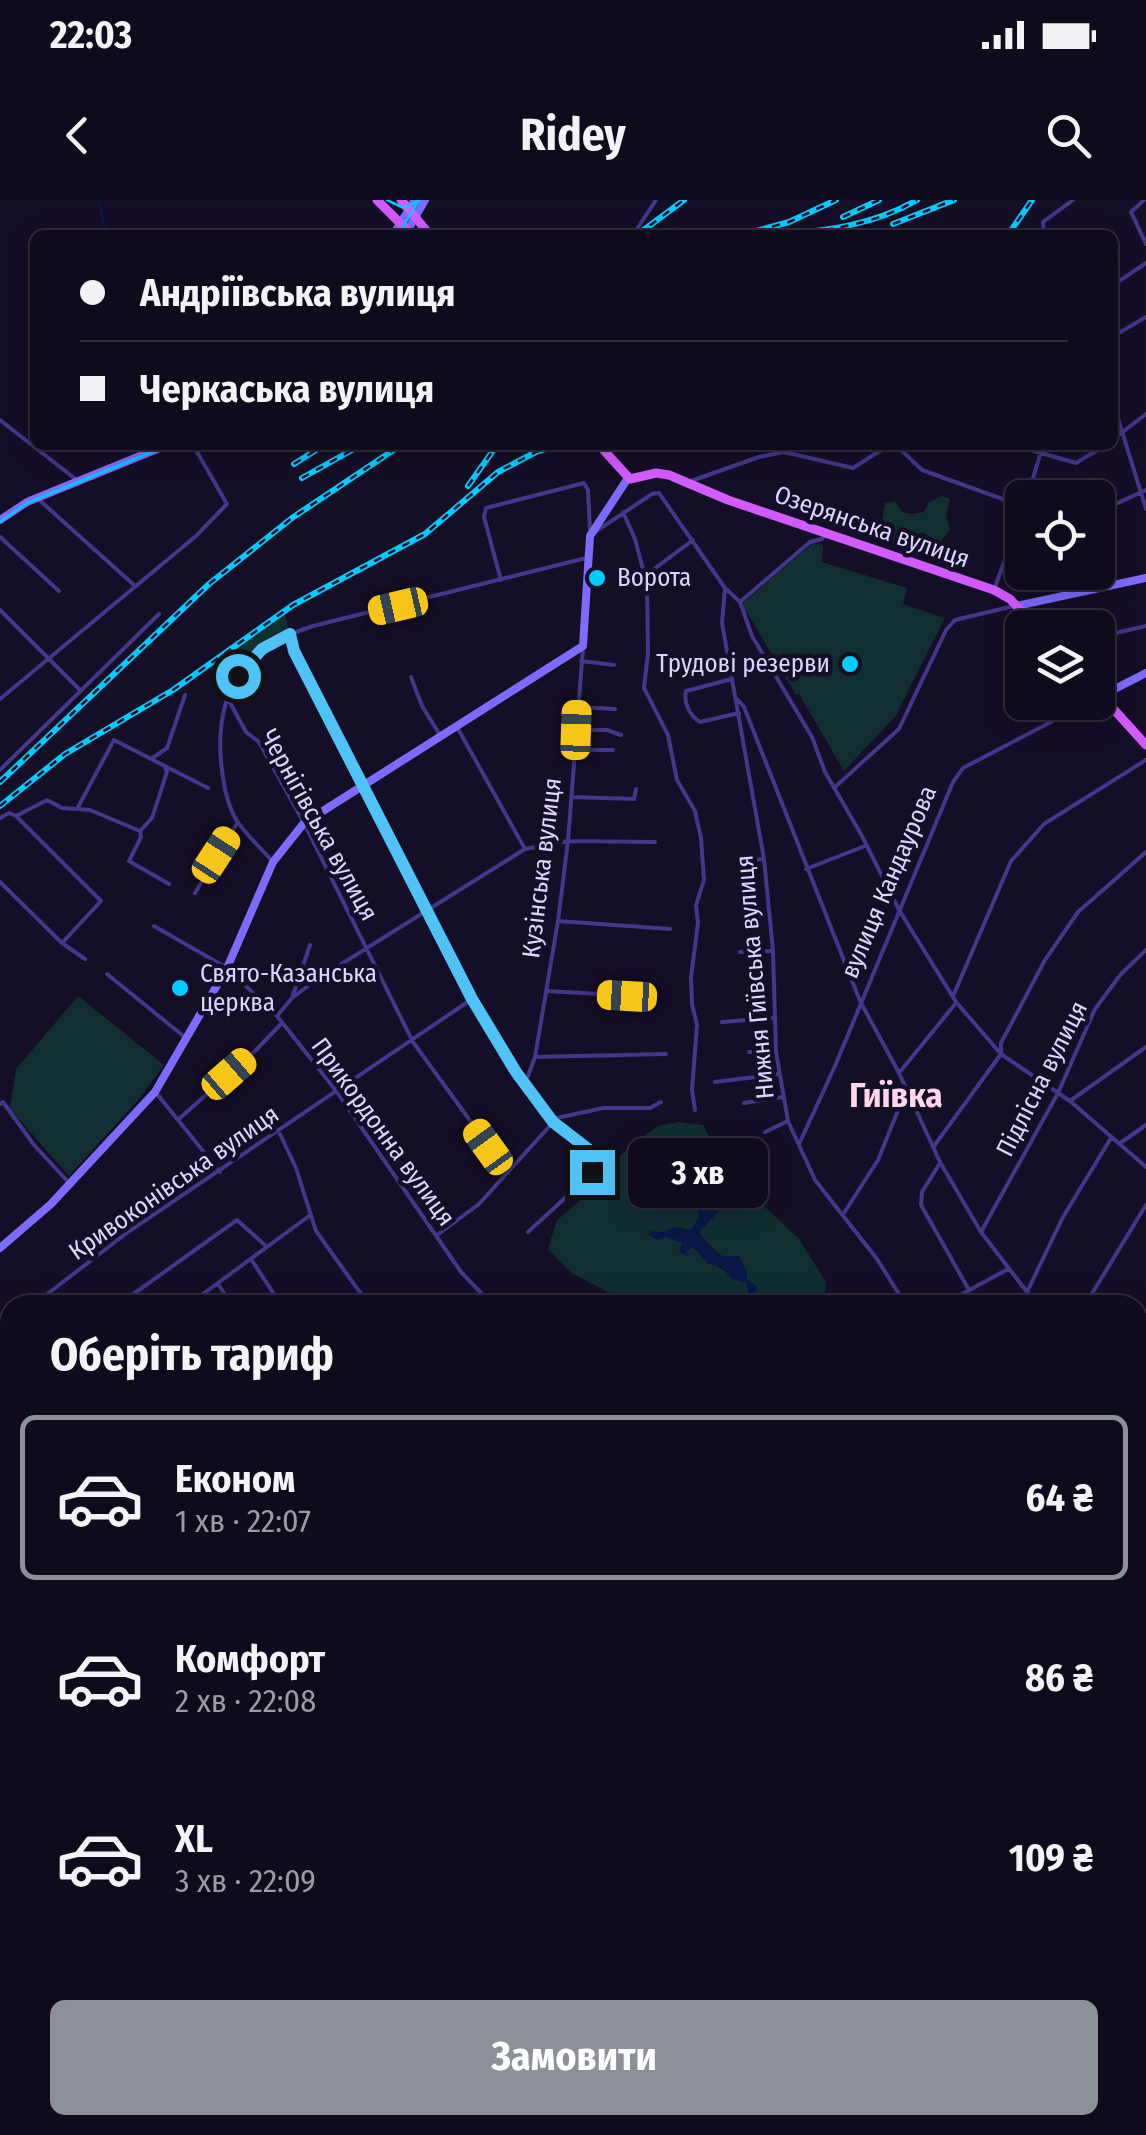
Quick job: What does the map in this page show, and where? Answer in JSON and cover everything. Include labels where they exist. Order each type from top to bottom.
[{"type":"main road","points":[[377,200],[405,230]]},
{"type":"main road","points":[[400,200],[413,209],[427,230]]},
{"type":"main road","points":[[413,209],[425,200]]},
{"type":"main road","points":[[0,520],[37,498],[154,450]]},
{"type":"main road","points":[[590,536],[624,474],[604,450]]},
{"type":"main road","name":"Озерянська вулиця","points":[[624,474],[662,474],[687,482],[994,590],[1020,610]]},
{"type":"main road","name":"Кузінська вулиця","points":[[583,646],[590,536]]},
{"type":"main road","points":[[1016,606],[1146,578]]},
{"type":"main road","points":[[0,1248],[70,1184],[155,1092],[227,968],[273,862],[304,823],[583,646]]},
{"type":"main road","points":[[1115,688],[1146,673]]},
{"type":"main road","points":[[1115,712],[1146,745]]},
{"type":"street","points":[[637,229],[656,200]]},
{"type":"street","points":[[1042,230],[1043,222],[1072,200]]},
{"type":"street","points":[[1144,200],[1131,212],[1146,244]]},
{"type":"street","points":[[1118,282],[1146,263]]},
{"type":"street","points":[[1118,333],[1146,317]]},
{"type":"street","points":[[1118,435],[1146,414]]},
{"type":"street","points":[[1118,416],[1146,509]]},
{"type":"street","points":[[0,420],[30,443]]},
{"type":"street","points":[[38,450],[78,481]]},
{"type":"street","points":[[1,698],[196,536],[227,504],[197,450]]},
{"type":"street","points":[[687,482],[784,452],[854,468],[885,450]]},
{"type":"street","points":[[899,450],[922,470],[1005,502]]},
{"type":"street","points":[[1028,450],[1076,462],[1097,450]]},
{"type":"street","points":[[1033,480],[1041,450]]},
{"type":"street","name":"Кузінська вулиця","points":[[501,580],[484,517],[486,508],[584,483],[588,490],[590,536]]},
{"type":"street","points":[[1115,504],[1143,492]]},
{"type":"street","points":[[590,536],[658,493],[725,588],[740,602],[752,636],[812,737],[899,910],[956,1002],[1001,1054],[1058,1092],[1146,1168]]},
{"type":"street","points":[[37,498],[135,586]]},
{"type":"street","points":[[623,512],[646,574],[648,643],[644,688],[668,735],[677,780],[695,811],[702,848],[704,880],[696,905],[698,923],[691,977],[697,1025],[692,1090],[695,1110]]},
{"type":"street","points":[[740,602],[826,533]]},
{"type":"street","points":[[0,536],[59,591]]},
{"type":"street","points":[[646,574],[693,540]]},
{"type":"street","points":[[273,862],[238,822],[222,774],[221,716],[226,697],[253,658],[290,634],[589,557]]},
{"type":"street","points":[[994,590],[1005,558]]},
{"type":"street","points":[[725,588],[722,623],[737,698],[744,707],[860,1001],[900,1073],[940,1162],[981,1232],[1029,1295]]},
{"type":"street","points":[[835,787],[899,729],[946,630],[955,620],[1016,606]]},
{"type":"street","points":[[0,610],[80,690]]},
{"type":"street","points":[[0,770],[159,614]]},
{"type":"street","points":[[1115,632],[1146,626]]},
{"type":"street","points":[[290,634],[294,651],[472,999],[553,1122],[588,1149],[592,1172],[528,1232]]},
{"type":"street","name":"Кузінська вулиця","points":[[525,1084],[535,1057],[558,922],[583,646]]},
{"type":"street","points":[[581,661],[614,664]]},
{"type":"street","points":[[411,678],[441,737]]},
{"type":"street","points":[[732,679],[686,691],[686,700],[693,717],[700,722],[740,713]]},
{"type":"street","points":[[152,759],[167,748],[185,695]]},
{"type":"street","name":"Чернігівська вулиця","points":[[226,697],[246,732],[258,742],[304,823],[412,1042],[508,1173]]},
{"type":"street","name":"Нижня Гиївська вулиця","points":[[737,698],[764,859],[773,951],[776,1052],[788,1121],[816,1180],[832,1204],[844,1213],[899,1295]]},
{"type":"street","points":[[577,706],[615,710]]},
{"type":"street","name":"вулиця Кандаурова","points":[[799,1143],[836,1066],[953,782],[962,768],[1054,720]]},
{"type":"street","points":[[457,728],[525,848]]},
{"type":"street","points":[[576,730],[607,730],[621,736]]},
{"type":"street","points":[[77,809],[114,740],[208,788]]},
{"type":"street","points":[[576,750],[613,750]]},
{"type":"street","points":[[953,995],[1011,861],[1044,824],[1146,760]]},
{"type":"street","points":[[140,831],[152,818],[167,772],[165,767]]},
{"type":"street","points":[[572,797],[634,799],[636,789]]},
{"type":"street","points":[[1,817],[16,816],[48,800],[62,808],[90,810],[140,831]]},
{"type":"street","points":[[16,816],[101,900],[62,943]]},
{"type":"street","points":[[195,893],[238,822]]},
{"type":"street","points":[[140,831],[141,837],[129,861],[169,884]]},
{"type":"street","points":[[276,1016],[292,998],[525,848],[568,842],[655,842]]},
{"type":"street","points":[[806,869],[865,846]]},
{"type":"street","points":[[934,1146],[1001,1054],[1001,1043],[1045,960],[1078,912],[1146,852]]},
{"type":"street","points":[[742,862],[764,859]]},
{"type":"street","points":[[0,882],[62,943],[85,959]]},
{"type":"street","points":[[558,922],[670,928]]},
{"type":"street","name":"Прикордонна вулиця","points":[[154,926],[227,968],[282,1022],[337,1092],[460,1272],[466,1274],[480,1295]]},
{"type":"street","points":[[292,998],[310,946]]},
{"type":"street","name":"Підлісна вулиця","points":[[981,1232],[1058,1092],[1095,1010],[1121,974],[1146,950]]},
{"type":"street","points":[[740,952],[773,951]]},
{"type":"street","points":[[107,974],[187,1039]]},
{"type":"street","points":[[546,991],[654,998]]},
{"type":"street","name":"Кривоконівська вулиця","points":[[46,1295],[128,1232],[472,999]]},
{"type":"street","points":[[900,1073],[956,1002]]},
{"type":"street","points":[[722,1022],[774,1018]]},
{"type":"street","points":[[179,1118],[282,1022]]},
{"type":"street","points":[[1070,1102],[1146,1047]]},
{"type":"street","points":[[749,1052],[776,1052]]},
{"type":"street","points":[[535,1057],[666,1054]]},
{"type":"street","points":[[715,1082],[779,1074]]},
{"type":"street","points":[[155,1092],[220,1172]]},
{"type":"street","points":[[844,1213],[878,1160],[906,1092]]},
{"type":"street","points":[[744,1103],[782,1097]]},
{"type":"street","points":[[437,1236],[479,1204],[557,1118],[585,1111],[634,1110],[661,1102]]},
{"type":"street","points":[[1,1103],[70,1184]]},
{"type":"street","points":[[765,1132],[788,1121]]},
{"type":"street","points":[[1119,1144],[1146,1125]]},
{"type":"street","points":[[279,1132],[296,1168],[316,1231],[362,1295]]},
{"type":"street","points":[[1026,1292],[1063,1217],[1111,1138]]},
{"type":"street","points":[[940,1162],[922,1192],[921,1205],[969,1290]]},
{"type":"street","points":[[1091,1295],[1146,1205]]},
{"type":"street","points":[[202,1295],[309,1216]]},
{"type":"street","points":[[132,1295],[237,1220],[267,1247]]},
{"type":"street","points":[[251,1259],[274,1295]]},
{"type":"street","points":[[960,1295],[1009,1269]]},
{"type":"street","points":[[218,1283],[226,1295]]},
{"type":"green space","points":[[942,496],[950,499],[946,515],[950,530],[940,542],[922,532],[917,540],[900,541],[895,547],[890,538],[880,534],[885,503],[895,501],[902,512],[912,514],[924,512],[929,502]]},
{"type":"green space","name":"Трудові резерви","points":[[813,543],[823,545],[822,562],[907,588],[903,604],[945,618],[895,717],[844,771],[743,606]]},
{"type":"green space","points":[[284,612],[290,633],[262,649],[238,676],[212,665]]},
{"type":"green space","points":[[78,996],[164,1065],[139,1099],[69,1176],[10,1109],[16,1069]]},
{"type":"green space","points":[[678,1122],[703,1125],[728,1172],[799,1239],[826,1282],[824,1295],[614,1295],[571,1273],[548,1249],[557,1220],[601,1183],[614,1160],[658,1126]],"holes":[[[728,1182],[733,1185],[725,1191],[730,1207],[723,1206],[699,1232],[743,1277],[748,1285],[749,1293],[746,1282],[692,1246],[686,1252],[684,1243],[658,1232],[691,1230],[699,1218],[701,1191]]]},
{"type":"water","points":[[728,1182],[734,1188],[725,1191],[730,1207],[723,1206],[699,1233],[718,1256],[739,1256],[747,1279],[757,1287],[756,1292],[749,1294],[746,1282],[731,1279],[722,1266],[708,1264],[693,1247],[686,1252],[688,1257],[679,1252],[682,1243],[667,1237],[657,1240],[648,1234],[675,1227],[691,1230],[699,1218],[696,1195],[712,1185]]},
{"type":"waterway","points":[[98,200],[106,230]]},
{"type":"tram line","points":[[387,200],[404,208],[420,200]]},
{"type":"tram line","points":[[401,230],[419,200]]},
{"type":"tram line","points":[[0,522],[27,503],[157,450]]},
{"type":"railway","points":[[644,230],[684,200]]},
{"type":"railway","points":[[759,230],[789,222],[836,200]]},
{"type":"railway","points":[[843,217],[879,200]]},
{"type":"railway","points":[[820,230],[884,215],[917,200]]},
{"type":"railway","points":[[893,224],[954,200]]},
{"type":"railway","points":[[1011,230],[1032,200]]},
{"type":"railway","points":[[294,464],[316,450]]},
{"type":"railway","points":[[302,478],[352,450]]},
{"type":"railway","points":[[0,782],[209,584],[292,518],[394,450]]},
{"type":"railway","points":[[468,486],[493,450]]},
{"type":"railway","points":[[0,806],[65,754],[173,690],[293,605],[425,534],[498,472],[543,450]]},
{"type":"place","name":"Ворота","points":[[597,578]]},
{"type":"place","name":"Трудові резерви","points":[[850,664]]},
{"type":"place","name":"Свято-Казанська церква","points":[[180,988]]},
{"type":"district","name":"Гиївка","points":[[896,1095]]},
{"type":"route","points":[[238,676],[262,649],[290,634],[289,642],[472,999],[516,1072],[553,1122],[588,1149],[592,1172]]}]
